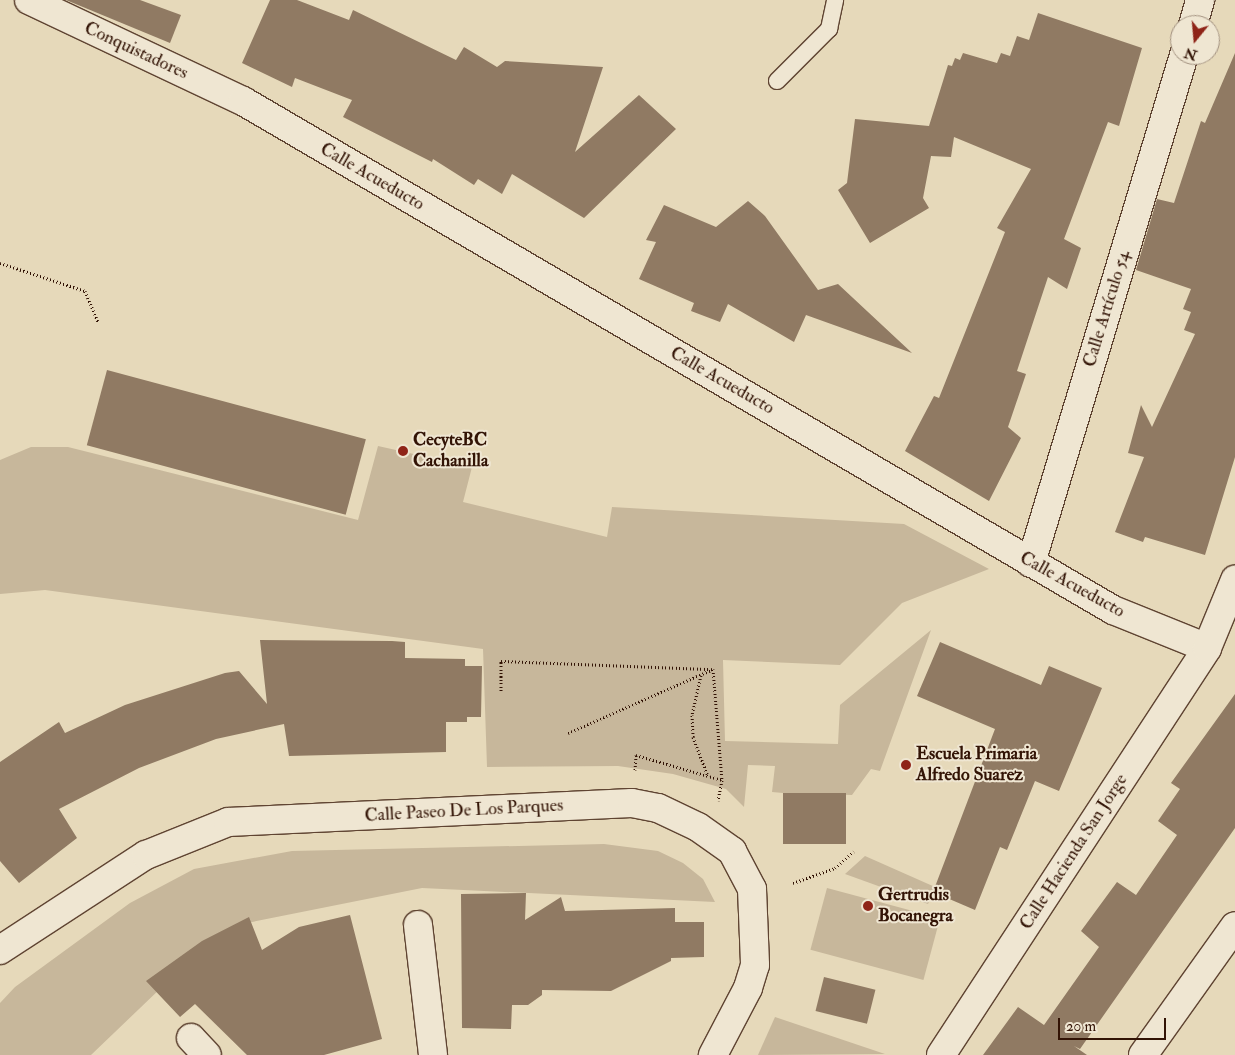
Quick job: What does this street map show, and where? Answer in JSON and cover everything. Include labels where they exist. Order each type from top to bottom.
[{"type":"street","name":"Conquistadores","points":[[29,0],[243,101]]},
{"type":"street","points":[[1196,15],[1200,0]]},
{"type":"street","name":"Calle Artículo 54","points":[[1031,562],[1181,65]]},
{"type":"street","name":"Calle Acueducto","points":[[243,101],[1113,610],[1207,648]]},
{"type":"street","name":"Calle Hacienda San Jorge","points":[[941,1055],[1207,648],[1235,580]]},
{"type":"street","name":"Calle Paseo De Los Parques","points":[[0,950],[146,855],[228,822],[632,803],[658,808],[711,836],[732,851],[752,889],[755,965],[748,988],[713,1055]]},
{"type":"street","points":[[418,925],[433,1055]]},
{"type":"street","points":[[1143,1055],[1235,926]]},
{"type":"lane","points":[[777,81],[829,29],[835,0]]},
{"type":"path","points":[[0,263],[84,291],[98,322]]},
{"type":"path","points":[[501,691],[501,661],[713,669]]},
{"type":"path","points":[[568,733],[713,669]]},
{"type":"path","points":[[711,836],[722,780],[713,669]]},
{"type":"path","points":[[701,674],[695,694],[693,729],[699,757],[708,776]]},
{"type":"path","points":[[636,755],[722,780]]},
{"type":"path","points":[[793,883],[827,872],[854,851]]},
{"type":"shaded area","points":[[378,446],[472,467],[463,502],[607,537],[612,507],[904,524],[989,569],[902,603],[840,665],[723,660],[725,741],[838,744],[840,705],[931,630],[880,771],[871,769],[852,795],[783,793],[772,792],[775,766],[748,765],[744,807],[726,789],[673,774],[618,766],[487,767],[483,649],[45,590],[0,594],[0,460],[31,447],[68,447],[358,520]]},
{"type":"shaded area","points":[[604,844],[658,851],[683,863],[703,879],[715,902],[422,888],[247,923],[210,941],[91,1055],[0,1055],[0,1003],[15,987],[130,903],[194,869],[292,851]]},
{"type":"shaded area","points":[[865,856],[935,887],[928,904],[845,874]]},
{"type":"shaded area","points":[[827,888],[940,918],[923,980],[810,950]]},
{"type":"shaded area","points":[[775,1017],[885,1054],[758,1055]]},
{"type":"building","points":[[66,0],[140,0],[181,15],[170,43]]},
{"type":"building","points":[[270,0],[297,0],[349,20],[353,10],[456,60],[464,47],[497,67],[505,61],[603,67],[575,152],[639,95],[676,129],[584,218],[512,174],[502,194],[478,179],[474,185],[433,159],[432,162],[343,117],[352,100],[295,78],[292,87],[242,63]]},
{"type":"building","points":[[1038,13],[1142,48],[1119,126],[1108,122],[1064,239],[1081,248],[1067,289],[1048,277],[1017,371],[1026,374],[1008,427],[1021,438],[989,501],[905,451],[934,396],[939,398],[1005,232],[997,228],[1031,169],[954,137],[951,157],[931,156],[923,198],[929,208],[870,243],[838,190],[847,183],[855,119],[929,126],[948,65],[952,66],[955,58],[960,60],[963,53],[997,63],[1001,53],[1010,56],[1017,36],[1029,40]]},
{"type":"building","points":[[1235,53],[1235,457],[1205,555],[1145,537],[1143,542],[1115,532],[1144,457],[1128,453],[1141,405],[1152,427],[1195,334],[1184,330],[1191,312],[1183,309],[1191,289],[1136,270],[1157,199],[1174,203],[1201,121],[1205,123]]},
{"type":"building","points":[[748,201],[765,216],[818,290],[838,284],[912,353],[806,315],[794,342],[728,304],[720,322],[691,311],[694,303],[639,279],[656,242],[646,240],[664,205],[716,227]]},
{"type":"building","points":[[107,370],[366,439],[346,515],[87,445]]},
{"type":"building","points":[[260,640],[405,642],[405,658],[465,659],[465,666],[482,666],[481,717],[467,717],[467,722],[446,722],[446,752],[289,756],[284,724],[216,739],[139,768],[59,809],[77,838],[19,883],[0,861],[0,762],[59,722],[65,733],[125,705],[225,673],[239,671],[267,704]]},
{"type":"building","points":[[940,642],[1041,685],[1049,666],[1102,688],[1059,791],[1035,781],[1007,850],[1000,847],[975,910],[933,892],[995,729],[917,696]]},
{"type":"building","points":[[1235,694],[1235,828],[1080,1049],[1074,1046],[1087,1055],[983,1055],[1018,1007],[1044,1025],[1099,947],[1081,931],[1117,882],[1136,895],[1177,835],[1158,821],[1180,789],[1171,783]]},
{"type":"building","points":[[783,793],[846,793],[846,844],[783,844]]},
{"type":"building","points":[[526,893],[525,920],[561,897],[565,911],[675,908],[675,922],[704,922],[704,957],[671,958],[671,961],[611,991],[542,990],[542,995],[528,1005],[512,1005],[511,1029],[462,1028],[461,894]]},
{"type":"building","points":[[350,915],[382,1039],[324,1055],[247,1055],[195,1004],[180,1017],[146,981],[202,941],[249,917],[262,950],[299,927]]},
{"type":"building","points":[[824,977],[875,990],[867,1024],[816,1011]]},
{"type":"place","name":"CecyteBC Cachanilla","points":[[403,451]]},
{"type":"place","name":"Escuela Primaria Alfredo Suarez","points":[[906,765]]},
{"type":"place","name":"Gertrudis Bocanegra","points":[[868,906]]}]
